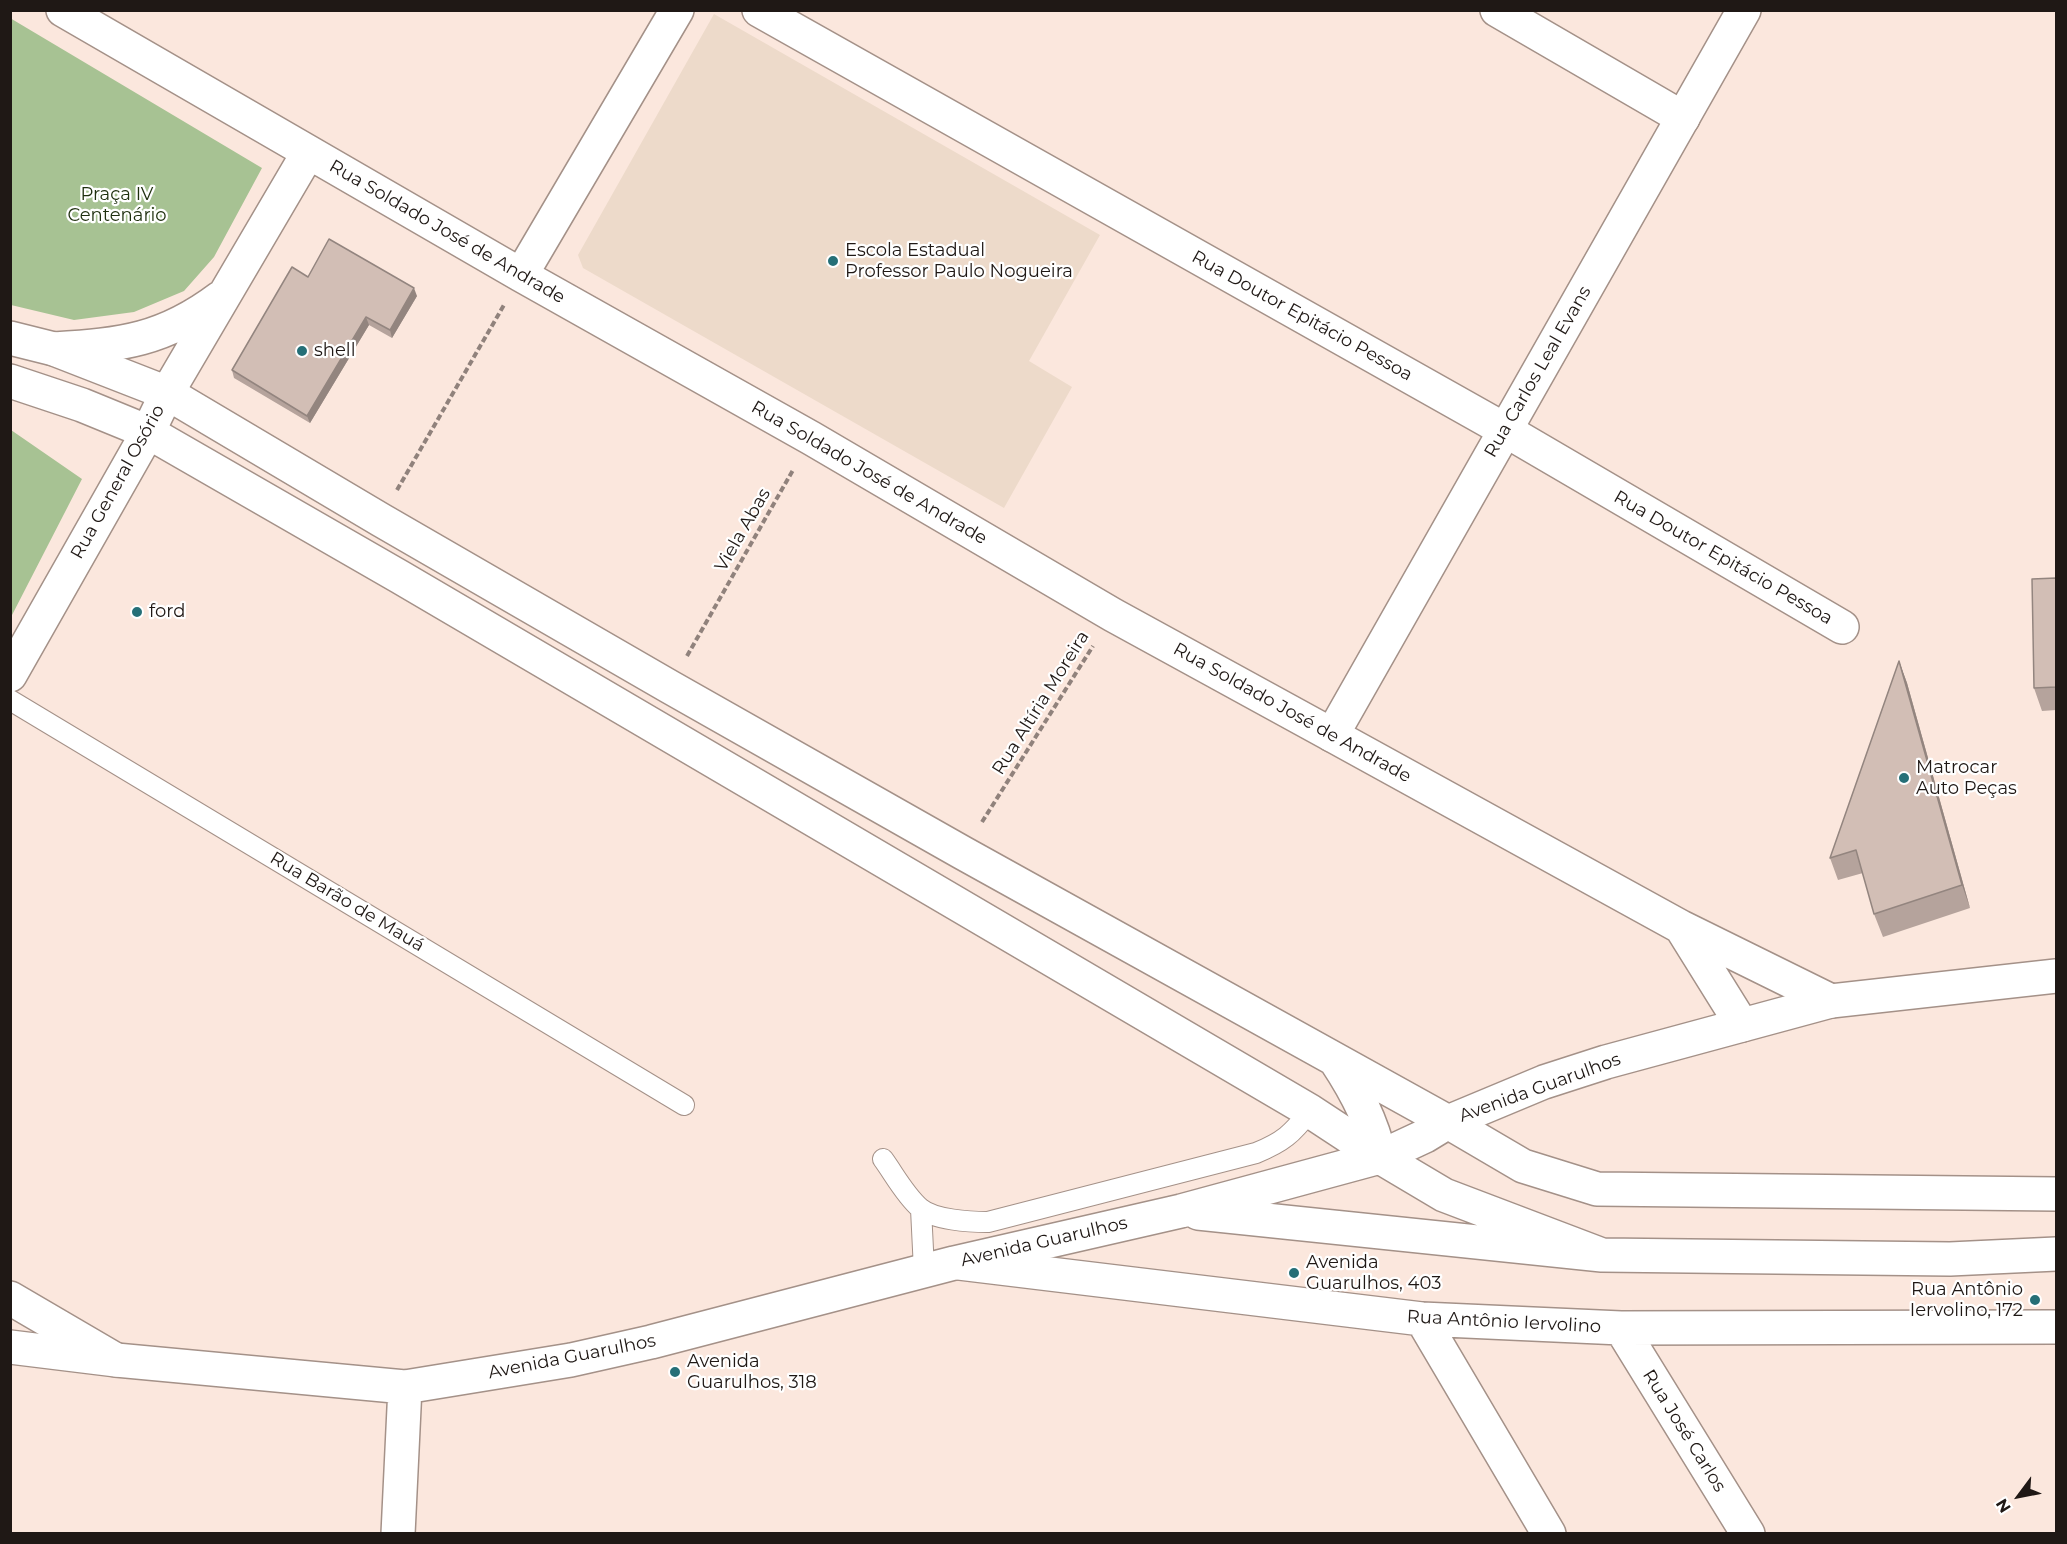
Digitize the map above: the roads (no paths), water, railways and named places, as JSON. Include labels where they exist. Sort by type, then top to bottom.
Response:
[{"type":"main road","name":"Rua Soldado José de Andrade","points":[[63,10],[521,275],[811,438],[1113,615],[1681,927],[1832,1001]]},
{"type":"main road","points":[[521,275],[677,10]]},
{"type":"main road","name":"Rua Doutor Epitácio Pessoa","points":[[759,10],[1505,430],[1842,627]]},
{"type":"main road","points":[[1497,10],[1683,118]]},
{"type":"main road","name":"Rua Carlos Leal Evans","points":[[1332,735],[1744,10]]},
{"type":"main road","name":"Rua General Osório","points":[[10,675],[148,432],[167,393],[308,153]]},
{"type":"main road","name":"Rua General Osório","points":[[54,349],[108,346],[169,329],[196,316],[229,291]]},
{"type":"main road","points":[[10,338],[54,349],[167,393],[670,687],[1523,1166],[1597,1189],[2056,1194]]},
{"type":"main road","points":[[10,381],[82,405],[148,432],[400,577],[1310,1111],[1444,1195],[1602,1255]]},
{"type":"main road","name":"Rua Soldado José de Andrade","points":[[1681,927],[1742,1025]]},
{"type":"main road","name":"Avenida Guarulhos","points":[[10,1347],[116,1360],[405,1387],[571,1360],[651,1342],[939,1267],[1181,1211],[1380,1156],[1425,1136],[1448,1122],[1534,1086],[1585,1068],[1832,1001],[2056,976]]},
{"type":"main road","points":[[1334,1058],[1366,1113],[1380,1156]]},
{"type":"main road","points":[[1181,1211],[1602,1255],[1950,1259],[2056,1254]]},
{"type":"main road","name":"Rua Antônio Iervolino","points":[[939,1267],[1422,1319],[1621,1328],[2056,1327]]},
{"type":"main road","points":[[10,1298],[116,1360]]},
{"type":"main road","points":[[1422,1319],[1549,1533]]},
{"type":"main road","name":"Rua José Carlos","points":[[1621,1328],[1748,1533]]},
{"type":"main road","points":[[398,1533],[405,1387]]},
{"type":"lane","name":"Rua Barão de Mauá","points":[[10,699],[684,1106]]},
{"type":"lane","points":[[921,1209],[946,1219],[988,1222],[1256,1153],[1273,1146],[1292,1133],[1310,1111]]},
{"type":"lane","points":[[883,1159],[921,1209],[939,1267]]},
{"type":"place","name":"Escola Estadual Professor Paulo Nogueira","points":[[833,261]]},
{"type":"place","name":"shell","points":[[302,351]]},
{"type":"place","name":"ford","points":[[137,612]]},
{"type":"place","name":"Matrocar Auto Peças","points":[[1904,778]]},
{"type":"place","name":"Avenida Guarulhos, 403","points":[[1294,1273]]},
{"type":"place","name":"Rua Antônio Iervolino, 172","points":[[2035,1300]]},
{"type":"place","name":"Avenida Guarulhos, 318","points":[[675,1372]]},
{"type":"park label","name":"Praça IV Centenário","points":[[117,205]]}]
